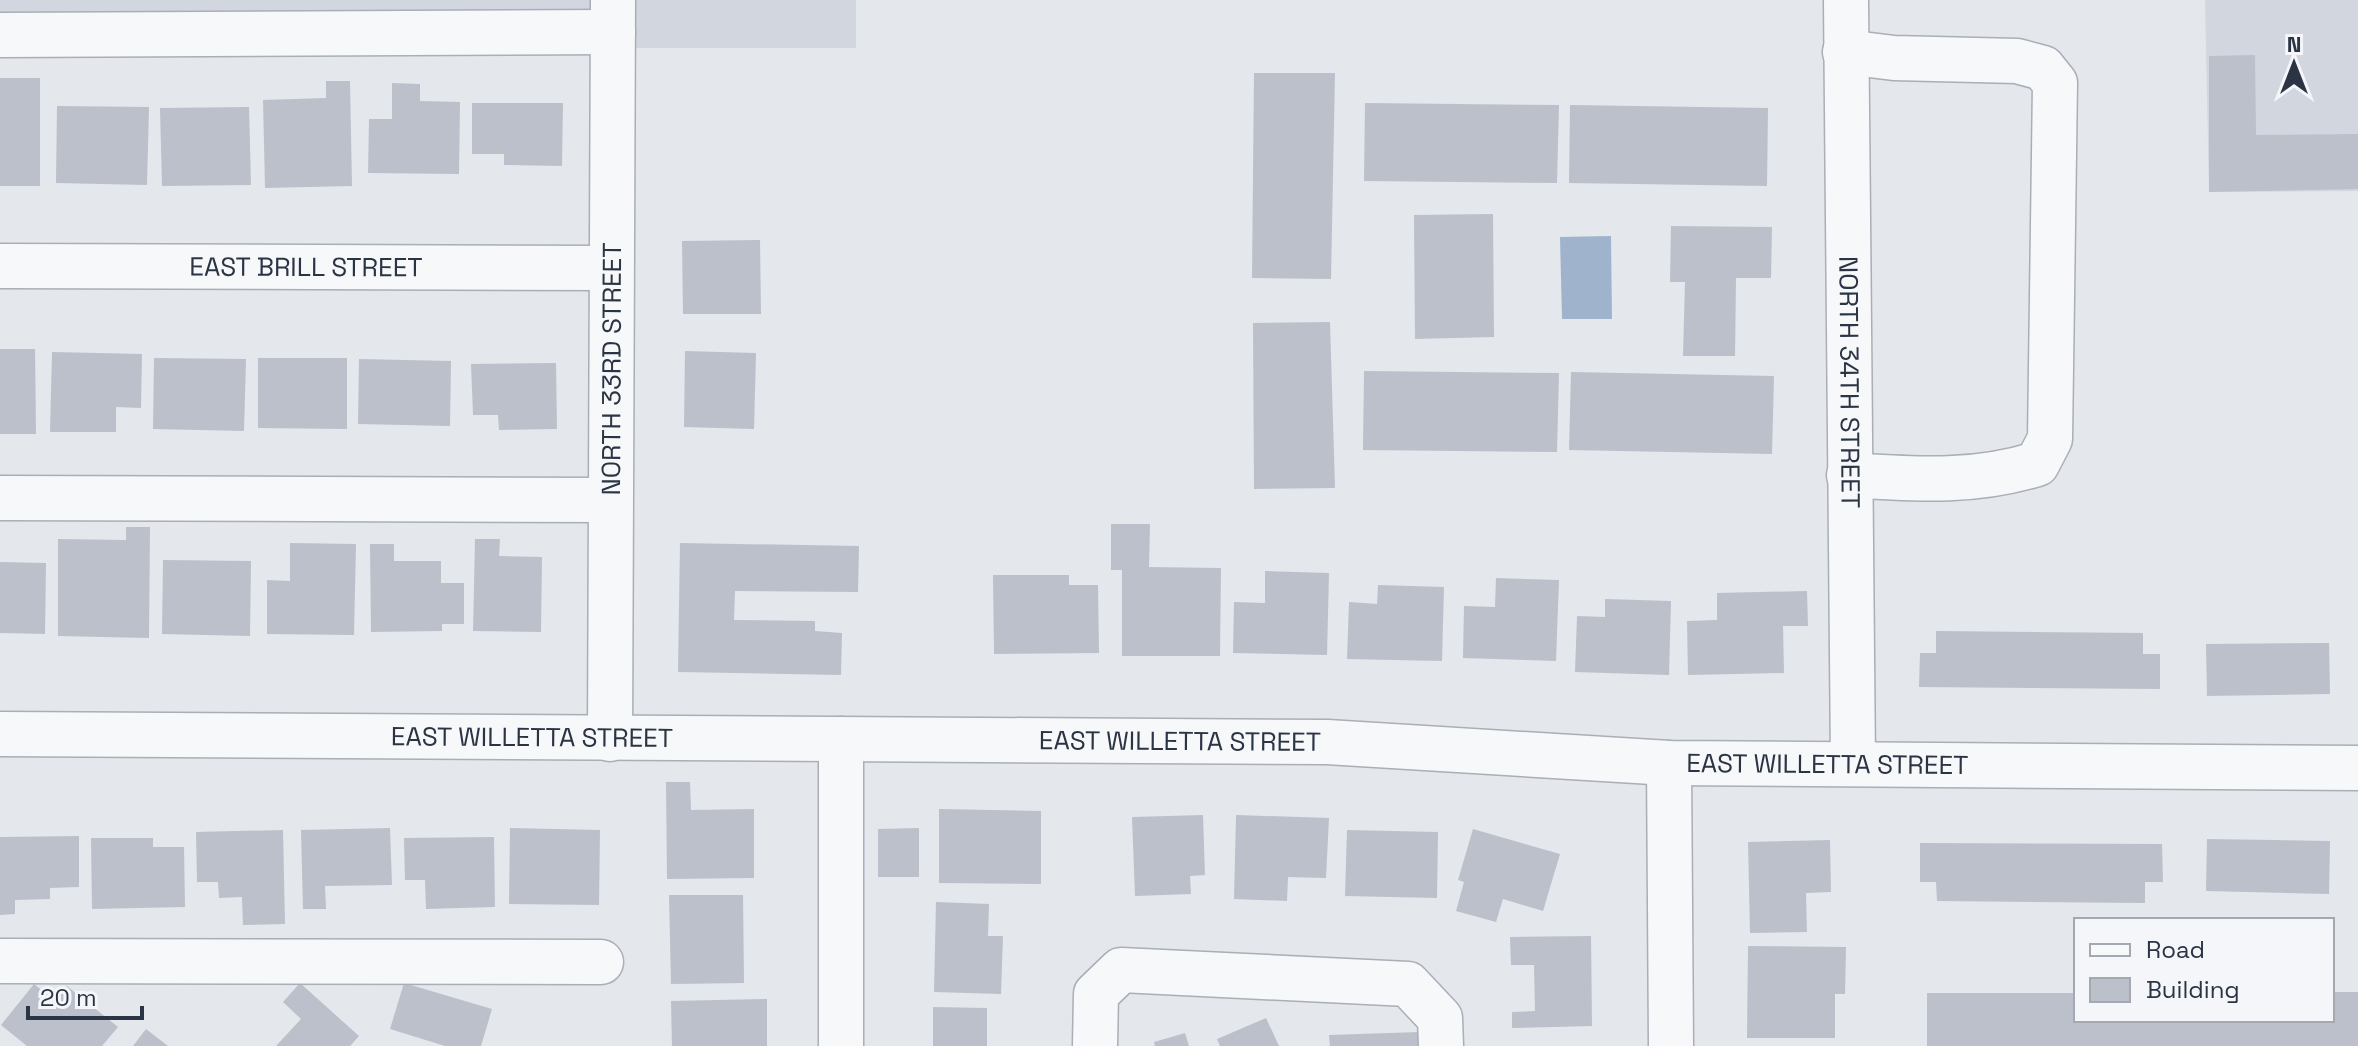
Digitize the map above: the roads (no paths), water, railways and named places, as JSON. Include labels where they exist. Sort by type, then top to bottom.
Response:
[{"type":"street","name":"NORTH 34TH STREET","points":[[1846,0],[1853,763]]},
{"type":"street","points":[[0,35],[613,16]]},
{"type":"street","name":"NORTH 33RD STREET","points":[[610,739],[613,16]]},
{"type":"street","points":[[1845,52],[1894,58],[2017,61],[2043,68],[2055,83],[2050,439],[2037,464],[1996,476],[1923,479],[1849,475]]},
{"type":"street","name":"EAST BRILL STREET","points":[[0,266],[611,268]]},
{"type":"street","points":[[0,498],[610,500]]},
{"type":"street","name":"EAST WILLETTA STREET","points":[[0,734],[1327,742],[1669,763],[2358,768]]},
{"type":"street","points":[[841,739],[841,1046]]},
{"type":"street","points":[[1669,763],[1671,1046]]},
{"type":"street","points":[[0,961],[601,962]]},
{"type":"street","points":[[1095,1046],[1096,994],[1121,970],[1408,984],[1440,1018],[1441,1046]]},
{"type":"water","points":[[1611,236],[1612,319],[1562,319],[1560,237]]}]
